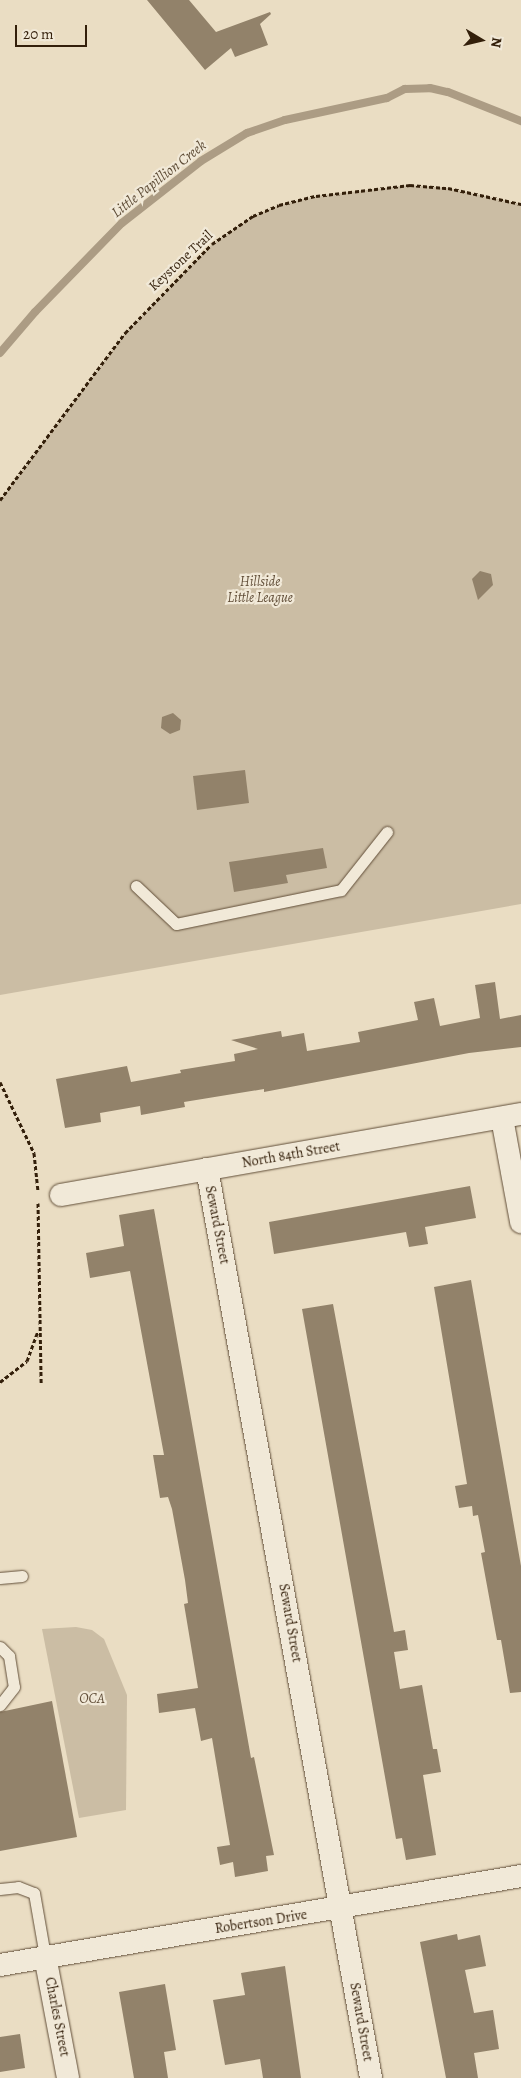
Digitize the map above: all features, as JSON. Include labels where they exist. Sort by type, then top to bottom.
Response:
[{"type":"street","name":"North 84th Street","points":[[61,1194],[512,1116]]},
{"type":"street","points":[[512,1116],[521,1222]]},
{"type":"street","name":"Seward Street","points":[[207,1169],[371,2078]]},
{"type":"street","name":"Robertson Drive","points":[[0,1964],[341,1909],[521,1876]]},
{"type":"street","name":"Charles Street","points":[[45,1956],[68,2078]]},
{"type":"lane","points":[[136,886],[176,924],[341,890],[387,832]]},
{"type":"lane","points":[[0,1578],[22,1576]]},
{"type":"lane","points":[[0,1647],[9,1656],[14,1687],[0,1705]]},
{"type":"lane","points":[[0,1890],[18,1887],[34,1893],[45,1956]]},
{"type":"path","name":"Keystone Trail","points":[[0,500],[125,333],[212,244],[253,216],[279,205],[316,196],[410,185],[448,188],[521,204]]},
{"type":"path","points":[[0,1082],[27,1136],[37,1172],[41,1383]]},
{"type":"path","points":[[0,1382],[27,1361],[36,1346],[40,1323]]},
{"type":"green space","name":"Hillside Little League","points":[[410,185],[448,188],[521,204],[521,904],[0,995],[0,500],[125,333],[212,244],[253,216],[279,205],[316,196]]},
{"type":"green space","name":"OCA","points":[[76,1627],[92,1630],[104,1639],[127,1695],[126,1810],[79,1818],[42,1629]]},
{"type":"building","points":[[147,0],[189,0],[216,32],[270,12],[271,14],[260,24],[268,45],[235,57],[231,48],[205,70]]},
{"type":"building","points":[[480,571],[491,574],[493,585],[478,600],[472,579]]},
{"type":"building","points":[[173,713],[181,720],[180,730],[170,734],[161,728],[162,717]]},
{"type":"building","points":[[245,770],[249,803],[197,810],[193,776]]},
{"type":"building","points":[[323,848],[327,868],[286,875],[288,883],[234,892],[229,862]]},
{"type":"building","points":[[495,982],[500,1019],[521,1015],[521,1047],[469,1053],[264,1092],[264,1089],[184,1102],[185,1107],[141,1115],[140,1106],[100,1113],[101,1122],[65,1128],[56,1079],[127,1066],[131,1082],[181,1073],[180,1070],[235,1061],[234,1054],[258,1049],[231,1040],[281,1031],[282,1037],[304,1033],[307,1051],[360,1042],[358,1032],[418,1020],[414,1002],[434,998],[440,1026],[480,1018],[475,985]]},
{"type":"building","points":[[470,1186],[476,1218],[425,1227],[428,1244],[409,1247],[406,1232],[274,1254],[269,1222]]},
{"type":"building","points":[[154,1209],[251,1758],[254,1757],[274,1855],[266,1856],[268,1871],[235,1877],[233,1862],[220,1865],[217,1847],[230,1845],[212,1738],[201,1741],[195,1708],[159,1713],[157,1694],[198,1688],[184,1604],[188,1603],[185,1580],[172,1509],[168,1497],[160,1498],[153,1455],[164,1455],[130,1271],[90,1278],[86,1253],[124,1246],[119,1215]]},
{"type":"building","points":[[471,1280],[521,1566],[521,1692],[510,1693],[501,1640],[497,1640],[481,1553],[485,1552],[478,1515],[473,1516],[472,1506],[459,1508],[455,1486],[467,1484],[434,1287]]},
{"type":"building","points":[[333,1304],[394,1632],[405,1630],[408,1650],[394,1652],[400,1689],[422,1685],[433,1749],[437,1749],[441,1772],[423,1775],[436,1855],[406,1860],[402,1838],[396,1839],[302,1309]]},
{"type":"building","points":[[52,1701],[77,1837],[0,1851],[0,1712]]},
{"type":"building","points":[[457,1934],[458,1940],[480,1935],[486,1966],[465,1970],[474,2013],[493,2010],[499,2049],[474,2053],[478,2078],[446,2078],[420,1942]]},
{"type":"building","points":[[285,1966],[301,2078],[263,2078],[260,2059],[225,2065],[213,2000],[245,1995],[241,1973]]},
{"type":"building","points":[[165,1984],[176,2050],[164,2052],[168,2078],[134,2078],[119,1992]]},
{"type":"building","points":[[20,2034],[25,2068],[0,2072],[0,2037]]},
{"type":"waterway","name":"Little Papillion Creek","points":[[0,353],[35,312],[122,223],[201,161],[247,133],[285,120],[387,98],[405,89],[430,88],[448,92],[521,121]]}]
